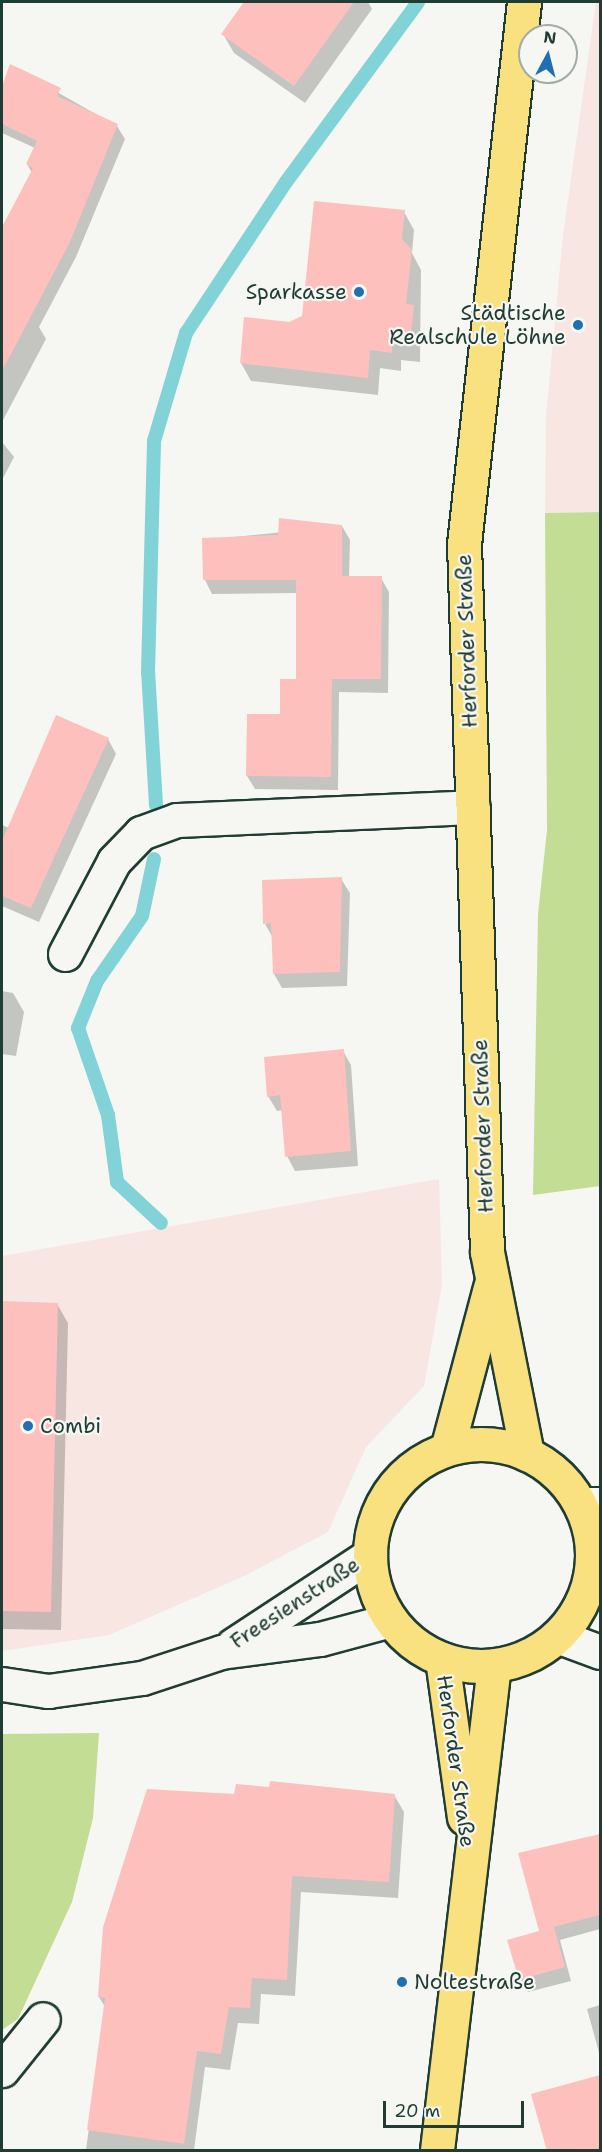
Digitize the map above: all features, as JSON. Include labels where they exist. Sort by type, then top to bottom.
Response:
[{"type":"main road","name":"Herforder Straße","points":[[524,2],[464,544],[491,1283],[527,1454]]},
{"type":"main road","name":"Herforder Straße","points":[[447,1449],[491,1283]]},
{"type":"main road","points":[[473,1444],[527,1454],[567,1483],[590,1504],[589,1529],[595,1577],[578,1610],[557,1636],[528,1655],[494,1665],[442,1659],[391,1620],[372,1578],[369,1555],[373,1528],[394,1486],[422,1461],[447,1449],[473,1444]]},
{"type":"main road","name":"Herforder Straße","points":[[442,1659],[470,1863]]},
{"type":"main road","name":"Herforder Straße","points":[[437,2151],[494,1665]]},
{"type":"street","points":[[65,954],[114,861],[150,830],[177,820],[472,807]]},
{"type":"street","name":"Freesienstraße","points":[[221,1652],[320,1592],[369,1555]]},
{"type":"street","name":"Freesienstraße","points":[[2,1684],[48,1691],[142,1678],[221,1652],[320,1639],[391,1620]]},
{"type":"street","points":[[557,1636],[600,1652]]},
{"type":"street","points":[[2,2070],[43,2019]]},
{"type":"shaded area","name":"Städtische Realschule Löhne","points":[[596,2],[600,2],[600,512],[545,513],[546,416],[563,235]]},
{"type":"shaded area","points":[[439,1179],[442,1285],[424,1386],[366,1447],[328,1532],[244,1576],[109,1635],[2,1651],[2,1256]]},
{"type":"green space","points":[[600,512],[600,1186],[533,1195],[538,914],[547,830],[545,513]]},
{"type":"green space","points":[[99,1733],[93,1818],[72,1902],[18,2019],[2,2030],[2,1734]]},
{"type":"building","points":[[244,2],[354,2],[294,86],[221,34]]},
{"type":"building","points":[[10,64],[61,88],[57,96],[118,124],[69,244],[2,371],[2,227],[33,168],[26,164],[37,141],[2,124],[2,86]]},
{"type":"building","points":[[314,201],[405,210],[402,239],[412,250],[406,304],[414,305],[410,344],[392,343],[392,353],[370,350],[368,378],[240,363],[244,317],[289,322],[302,316]]},
{"type":"building","points":[[279,518],[342,525],[342,576],[382,576],[381,679],[332,679],[331,777],[246,776],[247,714],[280,714],[280,679],[296,679],[296,580],[203,580],[202,538],[278,535]]},
{"type":"building","points":[[56,715],[109,738],[31,908],[2,896],[2,841]]},
{"type":"building","points":[[342,877],[340,972],[273,974],[271,923],[263,924],[262,880]]},
{"type":"building","points":[[344,1049],[351,1151],[285,1157],[280,1095],[267,1097],[264,1057]]},
{"type":"building","name":"Combi","points":[[2,1301],[58,1303],[51,1612],[2,1611]]},
{"type":"building","points":[[270,1781],[395,1794],[389,1882],[292,1876],[287,1980],[252,1978],[250,2008],[229,2007],[221,2054],[197,2051],[184,2144],[87,2130],[105,1998],[98,1997],[103,1927],[147,1789],[234,1794],[236,1784],[269,1787]]},
{"type":"building","points":[[600,1834],[600,1915],[554,1927],[565,1967],[519,1980],[507,1940],[539,1931],[518,1853]]},
{"type":"building","points":[[600,2075],[600,2151],[547,2151],[531,2094]]},
{"type":"waterway","points":[[156,805],[148,672],[154,441],[186,333],[286,182],[418,2]]},
{"type":"waterway","points":[[154,859],[142,916],[97,981],[78,1028],[108,1115],[117,1182],[161,1223]]},
{"type":"place","name":"Sparkasse","points":[[359,292]]},
{"type":"place","name":"Städtische Realschule Löhne","points":[[578,325]]},
{"type":"place","name":"Combi","points":[[28,1426]]},
{"type":"place","name":"Noltestraße","points":[[402,1982]]}]
